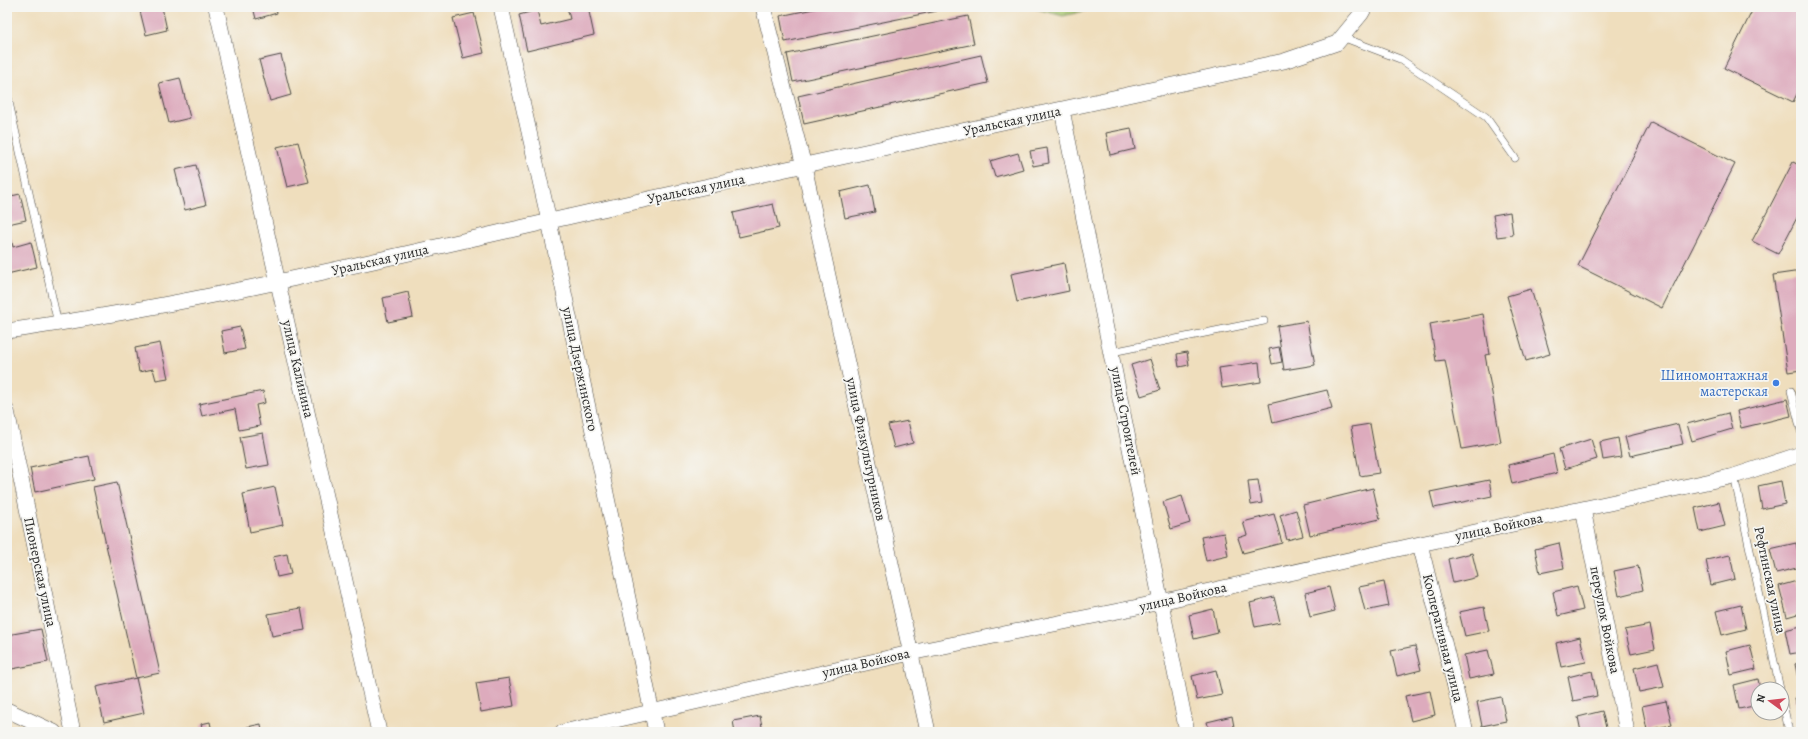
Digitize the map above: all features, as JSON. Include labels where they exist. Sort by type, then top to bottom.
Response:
[{"type":"street","name":"улица Калинина","points":[[216,7],[379,732]]},
{"type":"street","name":"улица Дзержинского","points":[[501,7],[549,221],[656,732]]},
{"type":"street","name":"улица Физкультурников","points":[[763,7],[804,166],[928,732]]},
{"type":"street","name":"Уральская улица","points":[[7,331],[58,324],[279,283],[549,221],[1284,61],[1337,43],[1365,7]]},
{"type":"street","name":"улица Строителей","points":[[1062,110],[1112,352],[1187,732]]},
{"type":"street","name":"Пионерская улица","points":[[7,411],[73,732]]},
{"type":"street","name":"улица Войкова","points":[[563,732],[910,653],[1162,601],[1734,476],[1801,454]]},
{"type":"street","name":"переулок Войкова","points":[[1583,509],[1627,732]]},
{"type":"street","name":"Кооперативная улица","points":[[1420,544],[1466,732]]},
{"type":"street","points":[[7,710],[54,732]]},
{"type":"lane","points":[[1341,37],[1400,59],[1486,117],[1515,158]]},
{"type":"lane","points":[[7,93],[58,324]]},
{"type":"lane","points":[[1112,352],[1264,321]]},
{"type":"lane","points":[[1791,391],[1801,431]]},
{"type":"lane","name":"Рефтинская улица","points":[[1734,476],[1778,681]]},
{"type":"lane","points":[[1787,721],[1789,732]]},
{"type":"green space","points":[[1029,7],[1101,7],[1063,16]]},
{"type":"building","points":[[139,7],[162,7],[167,30],[146,35]]},
{"type":"building","points":[[253,7],[275,7],[277,13],[256,19]]},
{"type":"building","points":[[567,7],[588,7],[594,35],[527,51],[519,15],[537,10],[541,26],[570,19]]},
{"type":"building","points":[[823,7],[936,7],[937,11],[785,42],[780,16]]},
{"type":"building","points":[[1754,7],[1801,7],[1801,86],[1793,102],[1724,68]]},
{"type":"building","points":[[474,13],[484,53],[463,58],[453,18]]},
{"type":"building","points":[[968,16],[974,44],[793,82],[787,54]]},
{"type":"building","points":[[281,55],[291,95],[270,101],[259,60]]},
{"type":"building","points":[[981,55],[988,83],[804,124],[798,96]]},
{"type":"building","points":[[180,78],[190,118],[169,123],[159,83]]},
{"type":"building","points":[[1651,122],[1735,164],[1662,308],[1578,266]]},
{"type":"building","points":[[1131,128],[1135,149],[1110,155],[1106,133]]},
{"type":"building","points":[[298,142],[309,182],[287,187],[277,147]]},
{"type":"building","points":[[1047,148],[1049,163],[1033,166],[1030,151]]},
{"type":"building","points":[[1018,153],[1023,169],[995,177],[990,161]]},
{"type":"building","points":[[1793,162],[1801,166],[1801,210],[1778,254],[1752,241]]},
{"type":"building","points":[[196,165],[206,205],[185,210],[175,170]]},
{"type":"building","points":[[870,185],[875,212],[845,218],[840,192]]},
{"type":"building","points":[[20,194],[26,220],[8,224],[13,247],[31,242],[37,267],[7,274],[7,197]]},
{"type":"building","points":[[773,204],[779,228],[739,237],[733,213]]},
{"type":"building","points":[[1510,212],[1513,235],[1497,237],[1493,215]]},
{"type":"building","points":[[1064,263],[1069,291],[1017,302],[1011,274]]},
{"type":"building","points":[[1801,271],[1801,370],[1788,372],[1773,275]]},
{"type":"building","points":[[1531,289],[1550,354],[1526,361],[1507,296]]},
{"type":"building","points":[[408,292],[413,317],[388,322],[383,298]]},
{"type":"building","points":[[1483,314],[1490,354],[1485,355],[1501,442],[1462,449],[1445,360],[1436,361],[1430,324]]},
{"type":"building","points":[[1307,321],[1315,365],[1284,370],[1277,326]]},
{"type":"building","points":[[240,327],[245,349],[225,353],[221,331]]},
{"type":"building","points":[[160,343],[168,378],[156,380],[153,369],[139,372],[135,348]]},
{"type":"building","points":[[1279,347],[1282,362],[1272,364],[1269,349]]},
{"type":"building","points":[[1187,352],[1189,365],[1179,367],[1177,354]]},
{"type":"building","points":[[1150,359],[1160,390],[1141,396],[1131,365]]},
{"type":"building","points":[[1259,362],[1261,382],[1222,388],[1219,368]]},
{"type":"building","points":[[1327,390],[1332,408],[1273,423],[1269,404]]},
{"type":"building","points":[[263,391],[265,403],[256,405],[260,426],[239,430],[235,409],[202,416],[199,404]]},
{"type":"building","points":[[1787,399],[1791,416],[1741,428],[1737,411]]},
{"type":"building","points":[[1728,413],[1732,429],[1692,441],[1687,424]]},
{"type":"building","points":[[908,421],[913,443],[894,448],[888,425]]},
{"type":"building","points":[[1370,424],[1379,473],[1360,476],[1351,427]]},
{"type":"building","points":[[1678,424],[1683,444],[1630,456],[1625,437]]},
{"type":"building","points":[[263,433],[269,465],[246,469],[240,437]]},
{"type":"building","points":[[1618,438],[1621,457],[1603,460],[1600,442]]},
{"type":"building","points":[[1591,439],[1597,459],[1565,469],[1559,449]]},
{"type":"building","points":[[1553,454],[1557,473],[1512,484],[1508,465]]},
{"type":"building","points":[[89,456],[94,479],[35,492],[30,468]]},
{"type":"building","points":[[1258,480],[1262,503],[1251,505],[1248,481]]},
{"type":"building","points":[[1489,480],[1492,496],[1434,508],[1430,492]]},
{"type":"building","points":[[1781,481],[1785,504],[1762,509],[1758,486]]},
{"type":"building","points":[[117,482],[160,673],[136,678],[93,487]]},
{"type":"building","points":[[275,487],[283,525],[250,532],[243,494]]},
{"type":"building","points":[[1373,488],[1380,519],[1310,535],[1303,505]]},
{"type":"building","points":[[1182,496],[1190,523],[1171,529],[1163,502]]},
{"type":"building","points":[[1719,502],[1725,526],[1700,532],[1695,508]]},
{"type":"building","points":[[1296,510],[1303,536],[1287,540],[1280,515]]},
{"type":"building","points":[[1274,514],[1282,543],[1243,553],[1238,538],[1247,535],[1243,522]]},
{"type":"building","points":[[1224,533],[1228,556],[1206,561],[1201,537]]},
{"type":"building","points":[[1559,543],[1564,568],[1540,573],[1535,549]]},
{"type":"building","points":[[1796,543],[1801,567],[1776,573],[1770,549]]},
{"type":"building","points":[[1472,553],[1478,577],[1453,583],[1448,559]]},
{"type":"building","points":[[287,554],[291,574],[277,577],[273,557]]},
{"type":"building","points":[[1730,555],[1735,579],[1711,585],[1706,560]]},
{"type":"building","points":[[1638,566],[1643,590],[1619,596],[1614,571]]},
{"type":"building","points":[[1797,581],[1801,594],[1801,613],[1787,617],[1779,586]]},
{"type":"building","points":[[1384,582],[1389,606],[1365,611],[1359,587]]},
{"type":"building","points":[[1577,586],[1583,610],[1558,616],[1553,592]]},
{"type":"building","points":[[1329,587],[1335,611],[1310,617],[1305,593]]},
{"type":"building","points":[[1274,597],[1280,622],[1255,627],[1250,603]]},
{"type":"building","points":[[1741,605],[1746,629],[1722,635],[1716,611]]},
{"type":"building","points":[[1484,607],[1489,631],[1465,636],[1459,612]]},
{"type":"building","points":[[301,608],[305,630],[272,636],[268,614]]},
{"type":"building","points":[[1213,609],[1218,633],[1194,639],[1189,615]]},
{"type":"building","points":[[1650,625],[1655,649],[1631,654],[1625,630]]},
{"type":"building","points":[[1801,626],[1801,652],[1790,654],[1785,630]]},
{"type":"building","points":[[41,629],[48,662],[7,670],[7,635]]},
{"type":"building","points":[[1580,637],[1586,662],[1561,667],[1556,643]]},
{"type":"building","points":[[1750,645],[1756,669],[1731,675],[1726,651]]},
{"type":"building","points":[[1415,646],[1421,670],[1397,676],[1391,651]]},
{"type":"building","points":[[1488,650],[1494,674],[1469,679],[1464,655]]},
{"type":"building","points":[[1658,662],[1664,687],[1639,692],[1634,668]]},
{"type":"building","points":[[1801,662],[1801,682],[1799,683],[1795,664]]},
{"type":"building","points":[[1216,670],[1222,695],[1197,700],[1192,676]]},
{"type":"building","points":[[1592,671],[1597,696],[1573,701],[1568,677]]},
{"type":"building","points":[[136,678],[144,713],[104,722],[96,687]]},
{"type":"building","points":[[509,678],[514,706],[481,712],[476,683]]},
{"type":"building","points":[[1750,681],[1750,707],[1739,709],[1734,685]]},
{"type":"building","points":[[1430,691],[1435,715],[1411,721],[1405,696]]},
{"type":"building","points":[[1501,697],[1506,721],[1482,726],[1477,702]]},
{"type":"building","points":[[1801,697],[1801,720],[1800,720],[1795,699]]},
{"type":"building","points":[[1666,701],[1672,725],[1647,730],[1642,706]]},
{"type":"building","points":[[1602,711],[1607,732],[1581,732],[1578,717]]},
{"type":"building","points":[[760,716],[763,732],[735,732],[733,721]]},
{"type":"building","points":[[1232,716],[1235,732],[1210,732],[1207,722]]},
{"type":"building","points":[[210,722],[212,732],[203,732],[201,724]]},
{"type":"building","points":[[261,724],[262,732],[247,732],[247,727]]},
{"type":"place","name":"Шиномонтажная мастерская","points":[[1776,383]]}]
